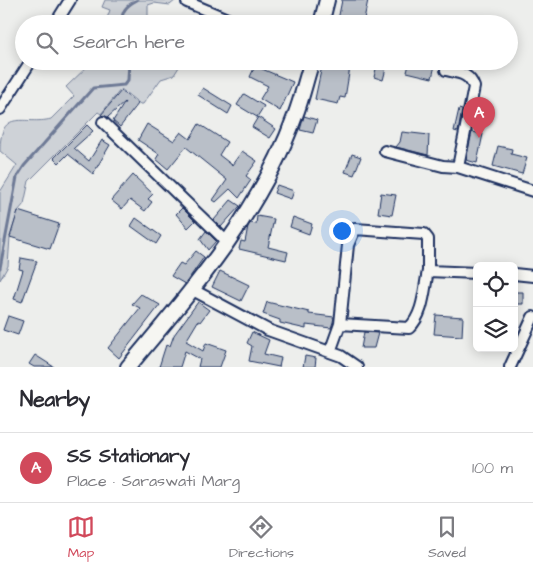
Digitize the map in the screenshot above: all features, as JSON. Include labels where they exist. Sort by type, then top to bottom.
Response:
[{"type":"street","points":[[61,15],[70,0]]},
{"type":"street","points":[[323,15],[326,0]]},
{"type":"street","points":[[187,2],[218,15]]},
{"type":"street","points":[[0,109],[25,70]]},
{"type":"street","points":[[128,367],[193,290],[258,192],[295,116],[309,70]]},
{"type":"street","points":[[446,70],[464,74],[471,79],[474,87],[458,167]]},
{"type":"street","points":[[104,122],[226,242]]},
{"type":"street","points":[[385,152],[443,166],[458,167],[533,191]]},
{"type":"street","points":[[330,352],[340,324],[348,245],[356,228],[424,234],[428,239],[428,271],[422,304],[415,321],[409,328],[340,324]]},
{"type":"street","points":[[428,271],[473,272]]},
{"type":"street","points":[[518,274],[533,276]]},
{"type":"street","points":[[193,290],[268,330],[330,352],[349,360],[357,367]]},
{"type":"street","points":[[510,367],[533,317]]},
{"type":"shaded area","points":[[105,0],[176,0],[170,5],[154,3],[148,5],[148,15],[108,15],[110,10],[102,7]]},
{"type":"shaded area","points":[[84,70],[177,70],[174,75],[161,79],[143,104],[140,104],[121,89],[101,114],[98,112],[29,181],[24,204],[18,211],[10,237],[8,266],[0,280],[0,192],[17,165],[0,151],[4,128],[9,123],[16,121],[51,119],[74,96],[66,87]]},
{"type":"building","points":[[342,0],[368,0],[365,15],[339,15]]},
{"type":"building","points":[[253,70],[264,70],[293,82],[280,111],[260,99],[268,86],[250,77]]},
{"type":"building","points":[[321,70],[350,70],[345,98],[340,97],[338,104],[315,99]]},
{"type":"building","points":[[376,70],[386,70],[383,80],[374,77]]},
{"type":"building","points":[[408,70],[434,70],[432,78],[407,72]]},
{"type":"building","points":[[203,88],[232,106],[228,114],[198,95]]},
{"type":"building","points":[[121,91],[138,104],[120,127],[113,121],[125,102],[108,117],[101,115]]},
{"type":"building","points":[[244,94],[264,106],[257,117],[237,105]]},
{"type":"building","points":[[459,109],[462,110],[458,132],[454,131]]},
{"type":"building","points":[[304,116],[317,120],[313,133],[300,130]]},
{"type":"building","points":[[258,117],[276,129],[270,138],[252,127]]},
{"type":"building","points":[[147,124],[174,141],[181,132],[190,139],[199,124],[227,142],[219,155],[232,165],[242,151],[257,161],[246,176],[251,180],[239,198],[230,189],[216,202],[213,200],[227,180],[186,147],[168,169],[156,159],[159,154],[138,140]]},
{"type":"building","points":[[87,125],[93,131],[74,148],[89,161],[102,140],[110,145],[93,174],[68,154],[59,163],[54,158]]},
{"type":"building","points":[[402,132],[429,135],[428,155],[396,147],[400,142]]},
{"type":"building","points":[[472,132],[483,134],[477,163],[466,160]]},
{"type":"building","points":[[498,146],[512,149],[511,154],[527,158],[522,174],[493,166]]},
{"type":"building","points":[[352,154],[361,157],[354,175],[345,172]]},
{"type":"building","points":[[133,175],[153,194],[148,199],[152,202],[145,211],[130,200],[122,209],[111,200]]},
{"type":"building","points":[[277,185],[294,191],[291,199],[274,193]]},
{"type":"building","points":[[381,193],[396,195],[392,215],[378,213]]},
{"type":"building","points":[[231,200],[240,206],[221,227],[214,220]]},
{"type":"building","points":[[182,208],[195,221],[188,228],[176,214]]},
{"type":"building","points":[[18,211],[59,224],[50,249],[10,237]]},
{"type":"building","points":[[257,216],[274,219],[268,247],[288,252],[286,260],[239,249],[241,241],[245,242],[248,226],[251,223],[256,224]]},
{"type":"building","points":[[293,217],[312,224],[309,234],[290,227]]},
{"type":"building","points":[[136,218],[161,236],[156,244],[131,226]]},
{"type":"building","points":[[206,231],[216,241],[208,250],[200,239]]},
{"type":"building","points":[[196,251],[204,257],[185,284],[171,276],[180,263],[184,265]]},
{"type":"building","points":[[21,258],[37,261],[22,302],[14,299],[23,270],[19,269]]},
{"type":"building","points":[[220,271],[249,285],[241,301],[212,287]]},
{"type":"building","points":[[518,292],[523,292],[523,304],[518,304]]},
{"type":"building","points":[[141,294],[160,305],[119,358],[108,348],[140,308],[132,304]]},
{"type":"building","points":[[198,302],[209,310],[200,322],[198,321],[186,341],[203,351],[206,343],[226,350],[220,367],[198,367],[200,359],[185,351],[180,367],[159,367],[166,345],[170,346],[174,335]]},
{"type":"building","points":[[267,302],[309,312],[309,314],[334,317],[331,328],[306,325],[306,329],[280,323],[280,320],[263,314]]},
{"type":"building","points":[[436,315],[463,317],[462,336],[434,334]]},
{"type":"building","points":[[8,316],[23,321],[18,335],[3,330]]},
{"type":"building","points":[[252,332],[269,340],[264,354],[281,358],[279,367],[249,361],[252,346],[247,343]]},
{"type":"building","points":[[364,332],[378,333],[374,348],[361,348]]},
{"type":"building","points":[[35,355],[54,367],[34,367],[29,364]]},
{"type":"building","points":[[305,356],[316,358],[315,367],[303,367]]},
{"type":"waterway","points":[[122,15],[125,9],[137,0]]},
{"type":"waterway","points":[[0,268],[17,177],[24,166],[93,88],[124,85],[128,80],[129,70]]},
{"type":"place","name":"SS Stationary","points":[[479,138]]}]
